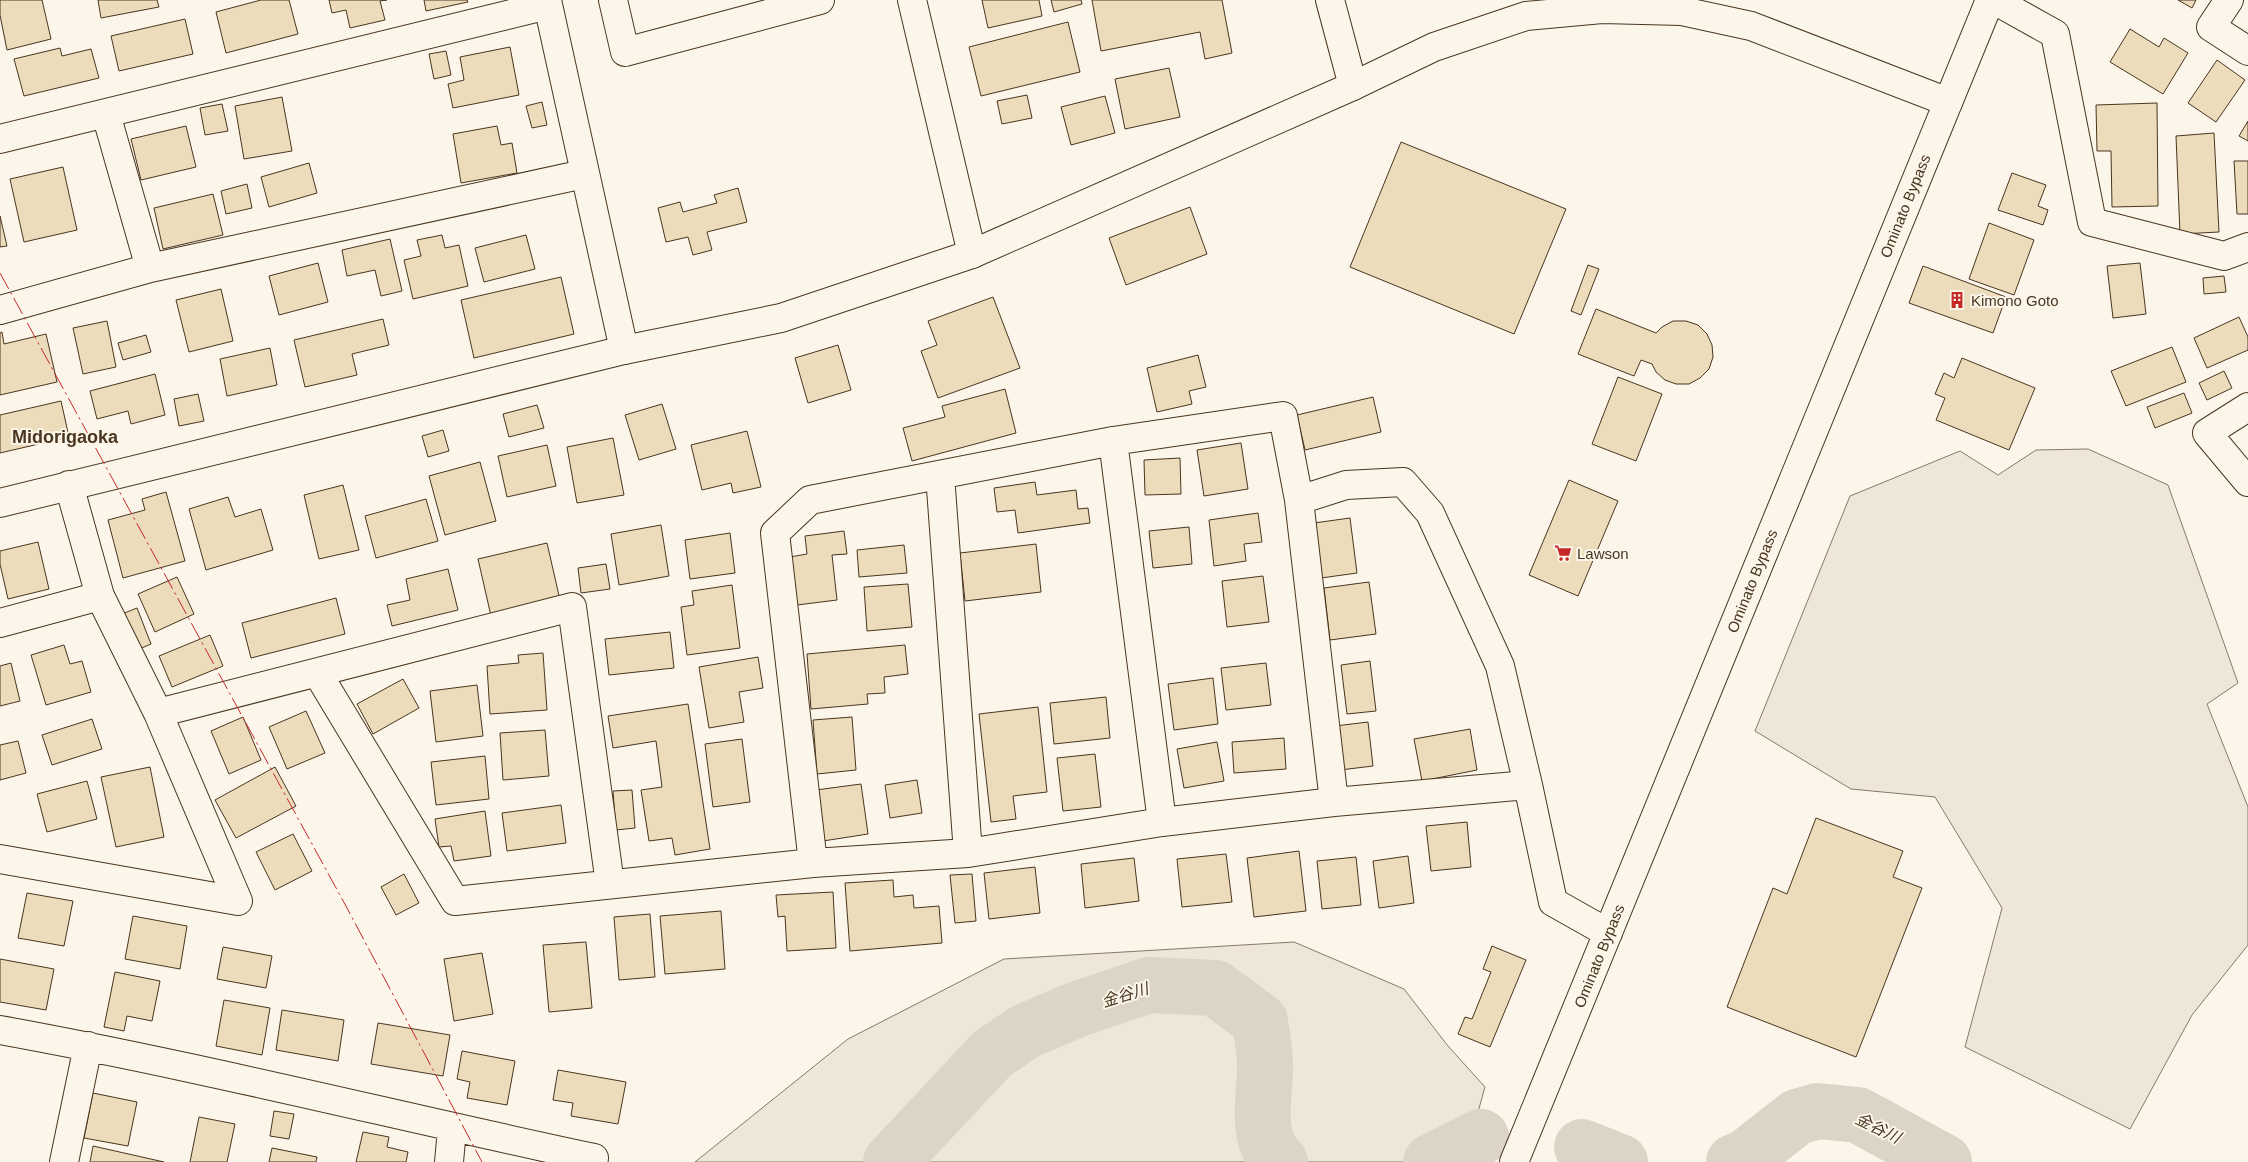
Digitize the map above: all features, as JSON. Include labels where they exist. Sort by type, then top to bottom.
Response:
[{"type":"main road","points":[[613,0],[625,52],[820,0]]},
{"type":"main road","points":[[912,0],[972,254]]},
{"type":"main road","points":[[1330,0],[1354,86]]},
{"type":"main road","name":"Ominato Bypass","points":[[1514,1162],[1990,0]]},
{"type":"main road","points":[[1994,0],[2055,34],[2092,222],[2224,256],[2248,246]]},
{"type":"main road","points":[[2229,0],[2211,27],[2248,51]]},
{"type":"main road","points":[[2,131],[106,114],[547,3],[624,350]]},
{"type":"main road","points":[[0,503],[624,350],[781,318],[972,254],[1354,86],[1434,47],[1526,16],[1602,9],[1682,11],[1751,26],[1948,102]]},
{"type":"main road","points":[[106,114],[150,268]]},
{"type":"main road","points":[[0,310],[150,268],[584,174]]},
{"type":"main road","points":[[2248,407],[2207,433],[2248,482]]},
{"type":"main road","points":[[813,863],[774,533],[810,500],[1113,441],[1283,416],[1299,500],[1334,802]]},
{"type":"main road","points":[[1113,441],[1162,822]]},
{"type":"main road","points":[[940,475],[968,853]]},
{"type":"main road","points":[[1299,500],[1346,486],[1403,482],[1430,513],[1500,666],[1553,902],[1608,933]]},
{"type":"main road","points":[[0,859],[238,901],[158,713],[100,596],[69,485]]},
{"type":"main road","points":[[0,623],[100,596]]},
{"type":"main road","points":[[158,713],[318,674],[572,607],[610,884]]},
{"type":"main road","points":[[318,674],[455,901],[813,863],[968,853],[1162,822],[1334,802],[1528,785]]},
{"type":"main road","points":[[0,1030],[88,1046],[594,1158]]},
{"type":"main road","points":[[64,1162],[88,1046]]},
{"type":"main road","points":[[449,1162],[452,1128]]},
{"type":"shaded area","points":[[2088,449],[2168,485],[2238,683],[2207,704],[2248,807],[2248,945],[2192,1015],[2130,1129],[1965,1047],[2002,908],[1935,797],[1851,789],[1755,731],[1850,496],[1960,451],[1998,475],[2036,450]]},
{"type":"shaded area","points":[[1294,942],[1404,989],[1448,1046],[1485,1087],[1464,1162],[695,1162],[848,1039],[1004,959]]},
{"type":"building","points":[[0,0],[42,0],[51,39],[7,50],[0,15]]},
{"type":"building","points":[[98,0],[157,0],[159,7],[101,18]]},
{"type":"building","points":[[261,0],[289,0],[298,34],[226,53],[216,12]]},
{"type":"building","points":[[329,0],[387,0],[380,1],[385,20],[350,28],[346,10],[332,13]]},
{"type":"building","points":[[424,0],[467,0],[468,2],[426,11]]},
{"type":"building","points":[[982,0],[1039,0],[1042,16],[988,28]]},
{"type":"building","points":[[1051,0],[1081,0],[1082,4],[1054,12]]},
{"type":"building","points":[[1092,0],[1222,0],[1232,53],[1205,59],[1200,32],[1101,51]]},
{"type":"building","points":[[2178,0],[2196,0],[2192,8]]},
{"type":"building","points":[[185,19],[193,54],[119,71],[111,36]]},
{"type":"building","points":[[1068,22],[1080,72],[981,96],[969,47]]},
{"type":"building","points":[[2130,29],[2159,47],[2164,38],[2188,53],[2163,94],[2110,62]]},
{"type":"building","points":[[510,47],[519,95],[453,108],[448,84],[464,80],[460,57]]},
{"type":"building","points":[[60,48],[62,56],[91,49],[99,78],[24,96],[14,59]]},
{"type":"building","points":[[446,51],[451,75],[434,79],[429,54]]},
{"type":"building","points":[[2217,60],[2245,80],[2216,122],[2188,103]]},
{"type":"building","points":[[1169,68],[1180,117],[1125,129],[1115,79]]},
{"type":"building","points":[[1027,95],[1032,118],[1002,124],[997,101]]},
{"type":"building","points":[[1105,96],[1115,133],[1071,145],[1061,107]]},
{"type":"building","points":[[282,97],[292,151],[244,159],[235,106]]},
{"type":"building","points":[[542,102],[547,125],[532,128],[526,106]]},
{"type":"building","points":[[2157,103],[2158,206],[2112,207],[2111,151],[2097,151],[2096,105]]},
{"type":"building","points":[[222,104],[228,131],[205,135],[200,108]]},
{"type":"building","points":[[2248,121],[2248,141],[2239,136]]},
{"type":"building","points":[[186,126],[196,167],[141,180],[131,139]]},
{"type":"building","points":[[497,126],[501,145],[512,143],[517,173],[461,183],[453,134]]},
{"type":"building","points":[[2214,133],[2219,232],[2180,234],[2176,136]]},
{"type":"building","points":[[1401,142],[1566,209],[1514,334],[1350,267]]},
{"type":"building","points":[[2234,161],[2248,161],[2248,214],[2237,214]]},
{"type":"building","points":[[309,163],[317,193],[269,207],[261,177]]},
{"type":"building","points":[[63,167],[77,230],[24,242],[10,179]]},
{"type":"building","points":[[2012,173],[2046,185],[2038,206],[2048,210],[2043,225],[1998,210]]},
{"type":"building","points":[[247,184],[252,208],[226,214],[221,191]]},
{"type":"building","points":[[738,188],[747,222],[707,232],[712,250],[693,255],[688,237],[666,242],[658,208],[680,202],[683,212],[717,203],[714,195]]},
{"type":"building","points":[[213,194],[223,235],[163,249],[154,208]]},
{"type":"building","points":[[1190,207],[1207,254],[1126,285],[1109,238]]},
{"type":"building","points":[[0,216],[7,246],[0,247]]},
{"type":"building","points":[[1989,223],[2034,240],[2014,295],[1969,279]]},
{"type":"building","points":[[442,235],[445,248],[459,245],[468,286],[413,299],[404,260],[421,256],[417,240]]},
{"type":"building","points":[[526,235],[535,269],[484,282],[475,248]]},
{"type":"building","points":[[390,239],[402,291],[381,296],[375,270],[347,276],[342,250]]},
{"type":"building","points":[[318,263],[328,302],[279,315],[269,276]]},
{"type":"building","points":[[2140,263],[2146,314],[2113,318],[2107,266]]},
{"type":"building","points":[[1588,265],[1599,269],[1581,315],[1571,311]]},
{"type":"building","name":"Kimono Goto","points":[[1923,266],[2006,297],[1993,333],[1909,303]]},
{"type":"building","points":[[2224,276],[2226,292],[2204,294],[2203,278]]},
{"type":"building","points":[[561,277],[574,334],[474,358],[461,300]]},
{"type":"building","points":[[221,289],[233,341],[189,352],[176,300]]},
{"type":"building","points":[[993,297],[1020,368],[938,398],[921,351],[937,345],[928,321]]},
{"type":"building","points":[[1596,309],[1656,333],[1673,321],[1686,321],[1698,325],[1707,334],[1712,345],[1713,357],[1709,369],[1700,378],[1689,384],[1676,384],[1665,380],[1656,372],[1652,364],[1641,360],[1634,376],[1578,354]]},
{"type":"building","points":[[2239,317],[2248,337],[2248,350],[2207,368],[2194,338]]},
{"type":"building","points":[[383,319],[389,345],[352,354],[357,375],[305,387],[294,340]]},
{"type":"building","points":[[107,321],[116,367],[83,374],[73,328]]},
{"type":"building","points":[[2,332],[4,344],[46,334],[57,382],[0,395],[0,333]]},
{"type":"building","points":[[146,335],[151,352],[123,360],[118,343]]},
{"type":"building","points":[[838,345],[851,390],[808,403],[795,358]]},
{"type":"building","points":[[2172,347],[2186,382],[2126,406],[2111,371]]},
{"type":"building","points":[[270,348],[277,385],[227,396],[220,359]]},
{"type":"building","points":[[1198,355],[1206,387],[1189,391],[1192,404],[1157,412],[1147,368]]},
{"type":"building","points":[[1962,358],[2035,388],[2009,450],[1936,420],[1945,398],[1935,394],[1944,373],[1954,378]]},
{"type":"building","points":[[2224,371],[2232,388],[2207,400],[2199,383]]},
{"type":"building","points":[[155,374],[165,415],[131,424],[128,411],[97,419],[90,391]]},
{"type":"building","points":[[1618,377],[1662,394],[1636,461],[1592,444]]},
{"type":"building","points":[[1005,389],[1016,433],[912,461],[903,428],[945,417],[942,406]]},
{"type":"building","points":[[2184,393],[2192,413],[2155,428],[2147,407]]},
{"type":"building","points":[[198,394],[204,421],[179,426],[174,399]]},
{"type":"building","points":[[1373,397],[1381,432],[1305,450],[1297,415]]},
{"type":"building","points":[[61,401],[69,437],[0,453],[0,415]]},
{"type":"building","points":[[662,404],[676,449],[639,460],[625,415]]},
{"type":"building","points":[[537,405],[544,428],[509,437],[503,414]]},
{"type":"building","points":[[443,430],[449,451],[428,457],[422,436]]},
{"type":"building","points":[[747,431],[761,487],[733,493],[731,483],[702,490],[691,445]]},
{"type":"building","points":[[613,438],[624,495],[577,503],[567,447]]},
{"type":"building","points":[[1241,443],[1248,489],[1204,496],[1197,450]]},
{"type":"building","points":[[547,445],[556,486],[507,497],[498,456]]},
{"type":"building","points":[[1180,458],[1181,494],[1145,495],[1144,460]]},
{"type":"building","points":[[480,462],[496,521],[445,535],[429,476]]},
{"type":"building","points":[[1569,480],[1618,501],[1578,596],[1529,575]]},
{"type":"building","points":[[1035,482],[1037,495],[1076,490],[1078,509],[1088,508],[1090,523],[1018,533],[1015,510],[997,512],[994,488]]},
{"type":"building","points":[[343,485],[359,550],[319,559],[304,495]]},
{"type":"building","points":[[166,492],[185,561],[123,578],[108,520],[145,510],[142,499]]},
{"type":"building","points":[[228,497],[235,517],[261,509],[273,550],[206,570],[189,509]]},
{"type":"building","points":[[426,499],[438,541],[376,558],[365,516]]},
{"type":"building","points":[[1258,513],[1262,542],[1244,544],[1246,561],[1214,566],[1209,520]]},
{"type":"building","points":[[1350,518],[1357,573],[1321,578],[1314,523]]},
{"type":"building","points":[[661,525],[669,576],[619,585],[611,534]]},
{"type":"building","points":[[1189,527],[1192,564],[1153,568],[1149,531]]},
{"type":"building","points":[[844,531],[847,554],[832,555],[837,600],[797,605],[790,557],[807,554],[805,536]]},
{"type":"building","points":[[730,533],[735,573],[690,579],[685,540]]},
{"type":"building","points":[[38,542],[49,589],[8,599],[0,564],[0,551]]},
{"type":"building","points":[[547,543],[560,600],[491,616],[478,559]]},
{"type":"building","points":[[1036,544],[1041,592],[965,601],[960,553]]},
{"type":"building","points":[[904,545],[907,573],[859,577],[857,550]]},
{"type":"building","points":[[606,564],[610,589],[581,593],[578,568]]},
{"type":"building","points":[[448,569],[458,610],[392,626],[387,605],[410,600],[406,579]]},
{"type":"building","points":[[1263,576],[1269,622],[1227,627],[1222,581]]},
{"type":"building","points":[[177,577],[194,614],[155,632],[138,594]]},
{"type":"building","points":[[1369,582],[1376,634],[1330,640],[1324,588]]},
{"type":"building","points":[[908,584],[912,627],[867,631],[864,587]]},
{"type":"building","points":[[732,585],[740,648],[687,655],[681,607],[694,605],[692,591]]},
{"type":"building","points":[[336,598],[345,634],[251,658],[242,623]]},
{"type":"building","points":[[137,608],[151,644],[137,650],[122,614]]},
{"type":"building","points":[[670,632],[674,668],[609,675],[605,639]]},
{"type":"building","points":[[210,635],[223,666],[172,687],[159,656]]},
{"type":"building","points":[[64,645],[70,664],[82,661],[91,692],[46,705],[31,655]]},
{"type":"building","points":[[905,645],[908,674],[884,677],[885,693],[867,694],[868,704],[811,709],[807,654]]},
{"type":"building","points":[[543,653],[547,710],[490,714],[487,666],[519,663],[518,655]]},
{"type":"building","points":[[758,657],[763,688],[739,692],[744,722],[709,728],[699,667]]},
{"type":"building","points":[[1370,661],[1376,711],[1347,714],[1341,665]]},
{"type":"building","points":[[11,663],[20,701],[0,706],[0,666]]},
{"type":"building","points":[[1266,663],[1271,705],[1226,710],[1221,668]]},
{"type":"building","points":[[1213,678],[1218,724],[1174,730],[1168,684]]},
{"type":"building","points":[[403,679],[419,708],[373,734],[357,704]]},
{"type":"building","points":[[477,685],[483,736],[436,742],[430,691]]},
{"type":"building","points":[[1106,697],[1110,738],[1054,744],[1050,703]]},
{"type":"building","points":[[688,704],[710,849],[675,855],[672,838],[649,841],[641,790],[662,787],[656,741],[613,748],[608,716]]},
{"type":"building","points":[[1038,707],[1047,792],[1013,796],[1016,819],[991,822],[979,714]]},
{"type":"building","points":[[306,711],[325,753],[287,769],[269,727]]},
{"type":"building","points":[[243,717],[261,760],[229,774],[211,731]]},
{"type":"building","points":[[852,717],[856,770],[817,774],[813,720]]},
{"type":"building","points":[[92,719],[102,749],[52,765],[42,735]]},
{"type":"building","points":[[1368,722],[1373,766],[1340,770],[1335,726]]},
{"type":"building","points":[[1470,729],[1477,770],[1422,781],[1414,739]]},
{"type":"building","points":[[545,730],[549,776],[503,780],[500,733]]},
{"type":"building","points":[[1284,738],[1286,769],[1234,773],[1232,742]]},
{"type":"building","points":[[742,739],[750,802],[713,807],[705,744]]},
{"type":"building","points":[[18,741],[26,773],[0,780],[0,745]]},
{"type":"building","points":[[1217,742],[1224,781],[1184,788],[1177,749]]},
{"type":"building","points":[[1095,754],[1101,807],[1063,811],[1057,758]]},
{"type":"building","points":[[485,756],[489,799],[436,805],[431,762]]},
{"type":"building","points":[[150,767],[164,837],[116,847],[101,777]]},
{"type":"building","points":[[275,767],[296,806],[236,838],[215,800]]},
{"type":"building","points":[[917,780],[922,813],[890,818],[885,785]]},
{"type":"building","points":[[87,781],[97,819],[47,832],[37,794]]},
{"type":"building","points":[[861,784],[868,834],[823,841],[816,790]]},
{"type":"building","points":[[632,790],[635,828],[616,830],[613,791]]},
{"type":"building","points":[[561,805],[566,843],[507,851],[502,813]]},
{"type":"building","points":[[485,811],[491,856],[454,861],[451,846],[439,847],[435,819]]},
{"type":"building","points":[[1816,818],[1903,851],[1893,877],[1922,888],[1856,1057],[1727,1007],[1773,888],[1787,894]]},
{"type":"building","points":[[1467,822],[1471,867],[1431,871],[1426,826]]},
{"type":"building","points":[[293,834],[312,871],[275,890],[256,852]]},
{"type":"building","points":[[1299,851],[1306,911],[1254,917],[1247,858]]},
{"type":"building","points":[[1226,854],[1232,902],[1182,907],[1177,859]]},
{"type":"building","points":[[1408,856],[1414,903],[1379,908],[1373,861]]},
{"type":"building","points":[[1356,857],[1361,905],[1322,909],[1317,861]]},
{"type":"building","points":[[1134,858],[1139,901],[1085,908],[1081,864]]},
{"type":"building","points":[[1035,867],[1040,913],[989,919],[984,873]]},
{"type":"building","points":[[404,874],[419,903],[396,915],[381,887]]},
{"type":"building","points":[[972,874],[976,921],[955,923],[950,875]]},
{"type":"building","points":[[893,880],[894,897],[913,895],[914,908],[939,906],[942,943],[850,951],[845,883]]},
{"type":"building","points":[[833,892],[836,948],[787,951],[785,916],[778,917],[776,895]]},
{"type":"building","points":[[27,893],[73,901],[64,946],[18,938]]},
{"type":"building","points":[[721,911],[725,969],[665,974],[660,916]]},
{"type":"building","points":[[650,914],[655,977],[619,980],[614,917]]},
{"type":"building","points":[[133,916],[187,926],[180,969],[125,959]]},
{"type":"building","points":[[586,942],[592,1008],[549,1012],[543,945]]},
{"type":"building","points":[[1492,946],[1526,960],[1490,1047],[1458,1034],[1465,1017],[1472,1019],[1491,972],[1483,969]]},
{"type":"building","points":[[223,947],[272,956],[266,988],[217,979]]},
{"type":"building","points":[[482,953],[493,1014],[454,1021],[444,959]]},
{"type":"building","points":[[0,959],[54,969],[46,1010],[0,1002]]},
{"type":"building","points":[[115,972],[160,981],[152,1021],[127,1016],[124,1031],[104,1027]]},
{"type":"building","points":[[224,1000],[270,1008],[262,1055],[216,1046]]},
{"type":"building","points":[[282,1010],[344,1020],[338,1061],[276,1050]]},
{"type":"building","points":[[378,1023],[450,1035],[443,1076],[371,1064]]},
{"type":"building","points":[[462,1051],[515,1061],[507,1105],[467,1098],[470,1082],[457,1079]]},
{"type":"building","points":[[558,1070],[626,1082],[618,1124],[571,1116],[573,1103],[553,1100]]},
{"type":"building","points":[[93,1093],[137,1102],[128,1146],[84,1138]]},
{"type":"building","points":[[274,1111],[294,1114],[289,1139],[270,1136]]},
{"type":"building","points":[[199,1117],[235,1124],[227,1162],[190,1162]]},
{"type":"building","points":[[363,1132],[389,1137],[387,1147],[408,1152],[406,1162],[356,1162]]},
{"type":"building","points":[[93,1146],[164,1162],[90,1162]]},
{"type":"building","points":[[272,1148],[317,1157],[316,1162],[269,1162]]},
{"type":"waterway","name":"金谷川","points":[[891,1162],[992,1054],[1024,1032],[1075,1010],[1149,985],[1215,988],[1260,1021],[1265,1065],[1264,1131],[1272,1153],[1280,1162]]},
{"type":"waterway","name":"金谷川","points":[[1734,1162],[1746,1157],[1797,1117],[1818,1111],[1858,1115],[1944,1162]]},
{"type":"waterway","name":"金谷川","points":[[1431,1162],[1481,1137]]},
{"type":"waterway","name":"金谷川","points":[[1582,1147],[1620,1162]]},
{"type":"power","points":[[0,273],[347,908],[482,1162]]},
{"type":"place","name":"Kimono Goto","points":[[1957,300]]},
{"type":"place","name":"Lawson","points":[[1563,553]]},
{"type":"district","name":"Midorigaoka","points":[[65,437]]}]
